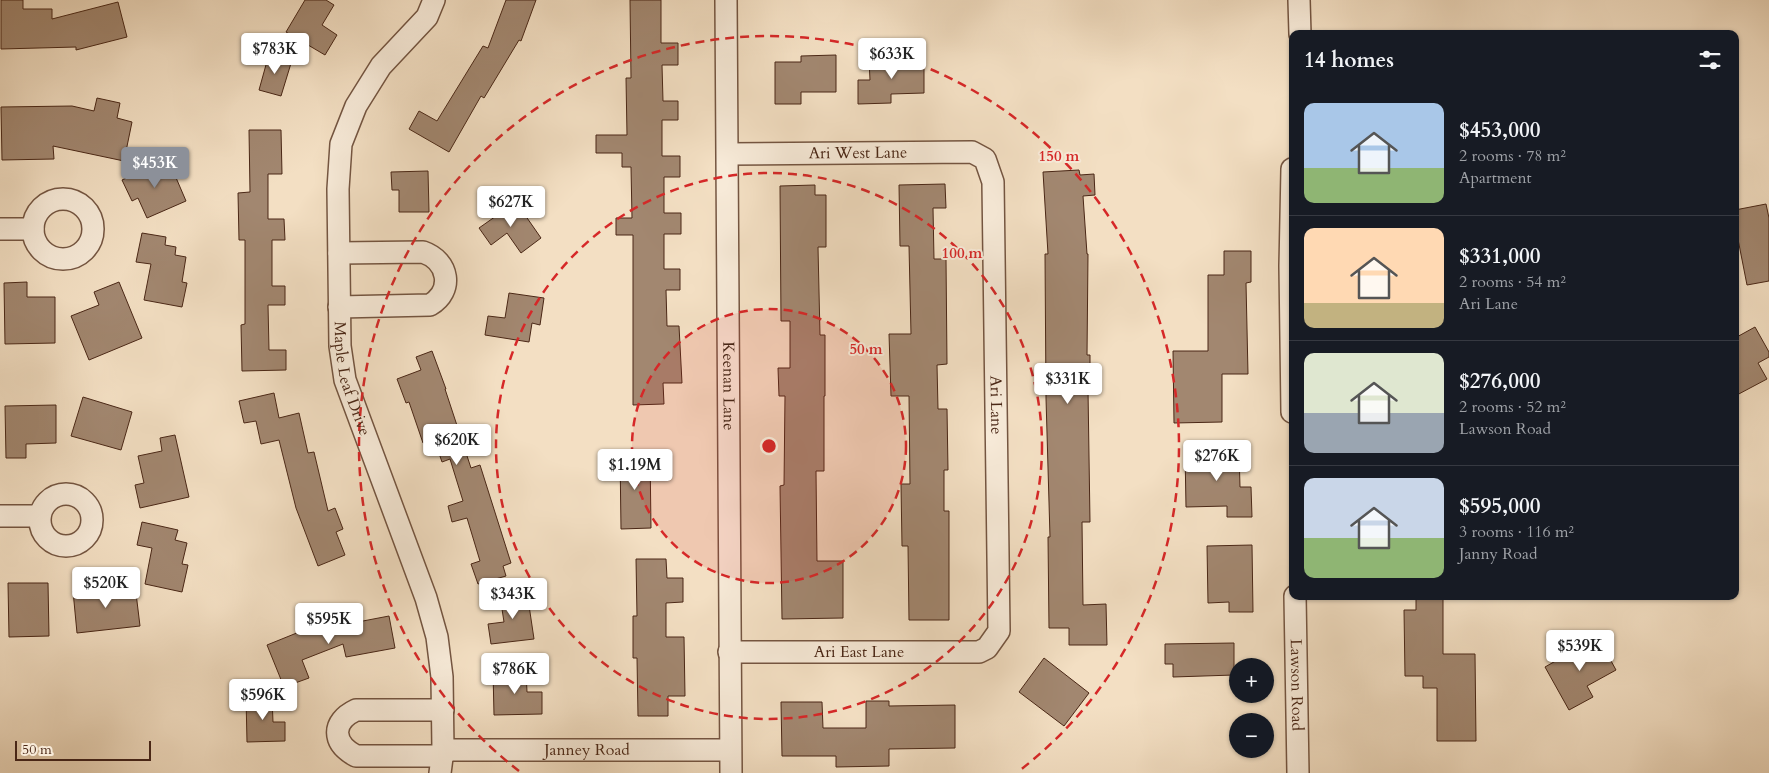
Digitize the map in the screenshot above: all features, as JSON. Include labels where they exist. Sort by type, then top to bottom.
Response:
[{"type":"street","name":"Maple Leaf Drive","points":[[434,0],[427,17],[381,66],[356,106],[341,144],[338,189],[339,306],[340,346],[345,380],[426,598],[437,637],[442,677],[442,760]]},
{"type":"street","name":"Keenan Lane","points":[[726,0],[731,773]]},
{"type":"street","points":[[1299,0],[1300,30]]},
{"type":"street","name":"Ari West Lane","points":[[728,154],[972,152],[985,160]]},
{"type":"street","name":"Ari Lane","points":[[985,160],[993,182],[999,631],[988,648]]},
{"type":"street","points":[[0,229],[33,229]]},
{"type":"street","points":[[339,253],[423,252],[434,256],[440,262],[445,279],[445,287],[439,298],[430,305],[339,306]]},
{"type":"street","points":[[0,516],[40,516]]},
{"type":"street","name":"Lawson Road","points":[[1295,600],[1298,773]]},
{"type":"street","name":"Ari East Lane","points":[[729,652],[979,652],[988,648]]},
{"type":"street","name":"Janney Road","points":[[443,710],[356,710],[346,715],[339,723],[340,744],[346,751],[356,756],[442,760],[730,750]]},
{"type":"building","points":[[1,0],[23,0],[23,9],[52,9],[52,19],[118,2],[127,37],[76,50],[76,47],[1,49]]},
{"type":"building","points":[[305,0],[326,0],[334,5],[322,25],[337,35],[325,55],[286,32]]},
{"type":"building","points":[[506,0],[536,0],[521,41],[519,40],[484,98],[481,96],[449,152],[409,129],[419,111],[437,121],[483,46],[488,48]]},
{"type":"building","points":[[630,0],[661,0],[661,43],[678,43],[678,65],[662,65],[663,101],[678,101],[678,120],[662,120],[662,156],[680,156],[680,177],[664,177],[664,213],[681,213],[681,234],[664,234],[664,269],[680,269],[680,290],[666,290],[667,326],[679,326],[682,383],[663,383],[664,404],[633,405],[633,235],[616,235],[616,218],[632,218],[631,167],[622,167],[622,153],[596,153],[596,135],[627,135],[626,78],[631,78]]},
{"type":"building","points":[[269,54],[292,60],[281,96],[259,90]]},
{"type":"building","points":[[836,55],[836,92],[801,92],[801,104],[775,104],[775,62],[801,62],[801,56]]},
{"type":"building","points":[[924,58],[924,93],[891,94],[891,103],[858,104],[858,80],[870,80],[869,59]]},
{"type":"building","points":[[97,98],[120,103],[117,118],[132,122],[124,161],[53,146],[54,159],[2,160],[1,107],[72,106],[94,111]]},
{"type":"building","points":[[249,130],[281,130],[282,174],[268,174],[268,219],[284,219],[285,240],[272,240],[272,286],[285,286],[285,305],[268,305],[269,350],[286,350],[286,370],[242,371],[241,325],[245,324],[245,240],[239,240],[238,193],[250,192]]},
{"type":"building","points":[[168,159],[186,201],[147,218],[138,198],[132,201],[122,180]]},
{"type":"building","points":[[1079,170],[1080,175],[1094,174],[1095,195],[1083,196],[1088,254],[1087,355],[1090,355],[1090,390],[1088,390],[1090,522],[1082,522],[1083,605],[1106,604],[1107,645],[1069,645],[1069,628],[1049,628],[1048,537],[1050,537],[1046,398],[1045,254],[1048,254],[1043,172]]},
{"type":"building","points":[[428,171],[429,212],[399,212],[399,190],[392,190],[391,172]]},
{"type":"building","points":[[945,184],[946,208],[933,208],[934,259],[946,259],[947,364],[937,365],[938,409],[947,409],[948,470],[944,470],[944,511],[949,511],[949,620],[909,620],[908,546],[902,546],[901,484],[910,484],[909,396],[891,396],[889,334],[911,334],[909,246],[900,246],[899,185]]},
{"type":"building","points":[[815,185],[815,195],[826,195],[826,247],[818,247],[820,335],[825,335],[825,396],[824,471],[816,471],[817,561],[843,561],[843,618],[782,619],[780,486],[784,485],[785,396],[779,396],[778,368],[790,368],[790,321],[781,321],[780,186]]},
{"type":"building","points":[[516,202],[541,238],[521,253],[507,233],[491,245],[479,228]]},
{"type":"building","points":[[1766,204],[1769,218],[1769,281],[1747,285],[1739,244],[1739,209]]},
{"type":"building","points":[[142,233],[166,237],[165,245],[176,247],[175,255],[186,257],[182,282],[187,283],[182,307],[144,300],[151,264],[136,262]]},
{"type":"building","points":[[1224,251],[1251,251],[1251,282],[1246,283],[1248,374],[1222,374],[1222,422],[1174,423],[1173,351],[1208,351],[1208,275],[1224,275]]},
{"type":"building","points":[[27,282],[27,297],[55,297],[55,343],[5,344],[4,283]]},
{"type":"building","points":[[119,282],[142,338],[89,360],[71,316],[99,305],[94,292]]},
{"type":"building","points":[[509,293],[544,298],[540,325],[532,323],[529,342],[485,335],[488,316],[505,318]]},
{"type":"building","points":[[1755,327],[1769,352],[1769,357],[1758,363],[1767,379],[1739,394],[1739,336]]},
{"type":"building","points":[[432,351],[471,468],[480,465],[511,563],[503,566],[506,576],[478,584],[471,564],[480,561],[467,518],[452,522],[448,506],[463,501],[450,459],[442,462],[434,439],[423,443],[409,402],[406,403],[397,379],[421,370],[416,357]]},
{"type":"building","points":[[274,393],[279,418],[299,413],[308,453],[314,452],[328,511],[335,508],[343,529],[336,532],[345,555],[318,566],[296,508],[279,440],[261,444],[256,421],[244,423],[239,401]]},
{"type":"building","points":[[83,397],[132,412],[121,450],[71,436]]},
{"type":"building","points":[[56,405],[56,443],[26,444],[26,458],[6,458],[5,406]]},
{"type":"building","points":[[175,435],[189,497],[140,508],[135,485],[144,483],[138,456],[162,451],[160,438]]},
{"type":"building","points":[[1239,450],[1240,487],[1251,487],[1252,517],[1227,517],[1227,506],[1186,507],[1185,451]]},
{"type":"building","points":[[620,453],[650,453],[651,528],[621,529]]},
{"type":"building","points":[[142,522],[178,530],[175,540],[187,543],[182,564],[188,565],[182,592],[145,584],[152,548],[137,545]]},
{"type":"building","points":[[1252,545],[1253,612],[1229,612],[1229,602],[1208,603],[1207,546]]},
{"type":"building","points":[[636,559],[666,559],[667,578],[683,578],[683,602],[666,603],[666,637],[684,637],[685,696],[668,696],[668,716],[638,716],[637,658],[633,658],[633,616],[637,616]]},
{"type":"building","points":[[8,583],[48,583],[49,636],[9,637]]},
{"type":"building","points":[[135,585],[140,626],[77,633],[73,591]]},
{"type":"building","points":[[527,592],[534,639],[491,644],[488,624],[504,622],[500,596]]},
{"type":"building","points":[[1416,600],[1443,600],[1443,654],[1475,654],[1476,741],[1437,741],[1437,688],[1423,688],[1423,676],[1405,676],[1404,610],[1416,610]]},
{"type":"building","points":[[389,616],[395,648],[346,657],[343,644],[302,660],[309,678],[284,687],[267,645],[314,626],[316,630]]},
{"type":"building","points":[[1598,637],[1616,670],[1587,686],[1593,697],[1569,710],[1545,667]]},
{"type":"building","points":[[1234,643],[1234,658],[1229,658],[1229,675],[1173,677],[1173,664],[1165,664],[1165,644]]},
{"type":"building","points":[[1044,658],[1089,693],[1064,726],[1019,692]]},
{"type":"building","points":[[493,671],[526,671],[527,692],[542,692],[542,714],[494,715]]},
{"type":"building","points":[[246,697],[272,697],[273,722],[285,722],[285,741],[247,742]]},
{"type":"building","points":[[866,701],[889,701],[889,706],[955,705],[955,748],[889,749],[889,766],[836,767],[836,756],[782,756],[781,702],[822,702],[823,728],[866,728]]}]
